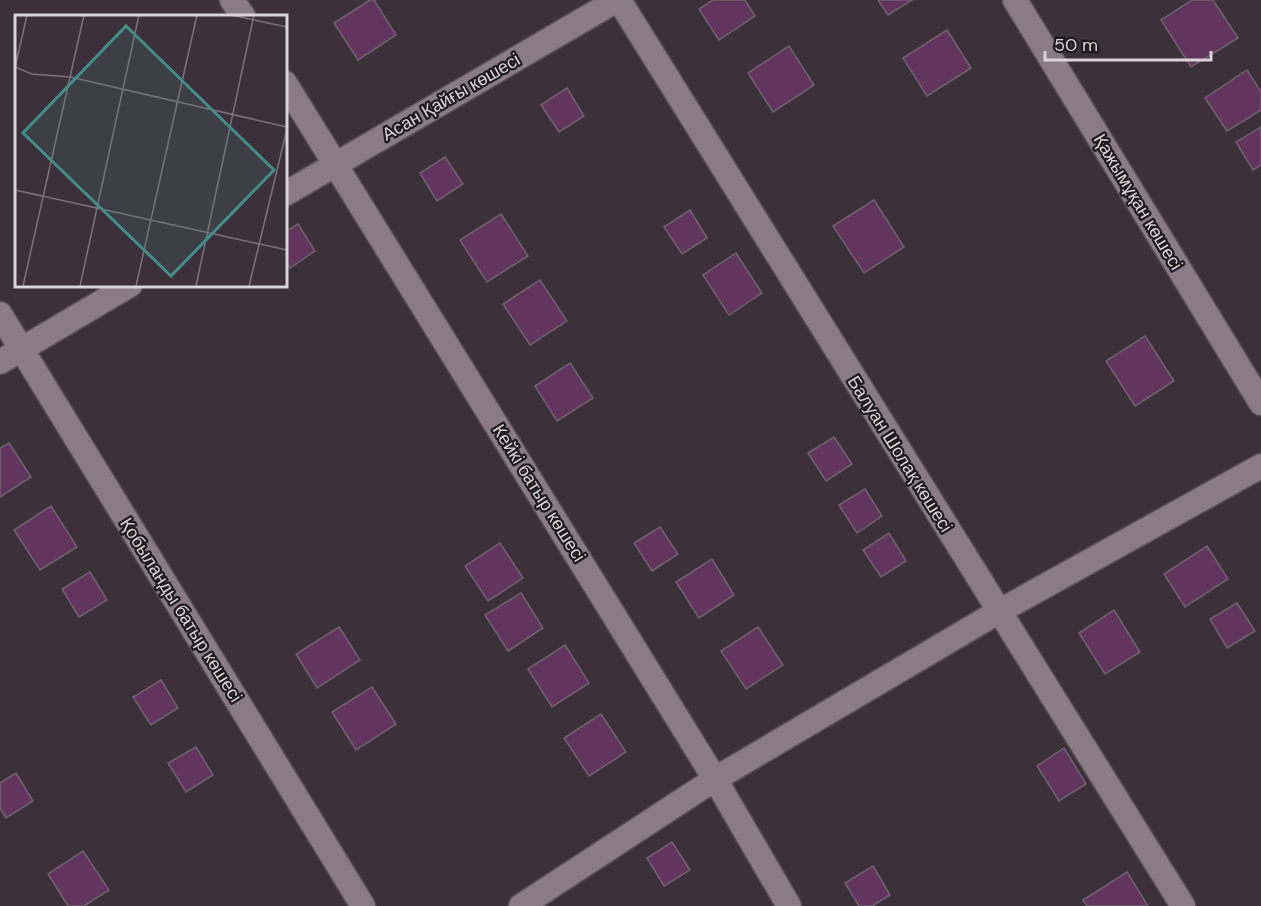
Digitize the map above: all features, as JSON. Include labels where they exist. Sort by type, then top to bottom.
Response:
[{"type":"street","points":[[232,0],[242,15]]},
{"type":"street","name":"Асан Қайғы көшесі","points":[[286,193],[618,0]]},
{"type":"street","name":"Балуан Шолақ көшесі","points":[[618,0],[1183,906]]},
{"type":"street","name":"Қажымұқан көшесі","points":[[1015,0],[1261,403]]},
{"type":"street","name":"Кейкі батыр көшесі","points":[[286,85],[715,779],[789,906]]},
{"type":"street","points":[[0,362],[128,286]]},
{"type":"street","name":"Қобыланды батыр көшесі","points":[[0,314],[363,906]]},
{"type":"street","points":[[521,906],[715,779],[998,612],[1261,466]]},
{"type":"building","points":[[370,0],[374,0],[396,35],[358,60],[334,23]]},
{"type":"building","points":[[713,0],[745,0],[755,16],[719,40],[699,9]]},
{"type":"building","points":[[878,0],[912,0],[888,15]]},
{"type":"building","points":[[1192,0],[1213,0],[1238,38],[1191,67],[1161,20]]},
{"type":"building","points":[[947,30],[971,68],[927,96],[903,58]]},
{"type":"building","points":[[789,46],[814,85],[773,112],[748,73]]},
{"type":"building","points":[[1247,70],[1261,92],[1261,110],[1227,131],[1205,98]]},
{"type":"building","points":[[567,88],[584,116],[559,132],[541,105]]},
{"type":"building","points":[[1261,127],[1261,165],[1253,170],[1236,142]]},
{"type":"building","points":[[445,157],[463,184],[437,201],[420,173]]},
{"type":"building","points":[[874,200],[904,247],[864,273],[833,226]]},
{"type":"building","points":[[690,210],[707,238],[682,254],[664,227]]},
{"type":"building","points":[[501,214],[528,256],[487,282],[460,240]]},
{"type":"building","points":[[298,224],[315,251],[290,268],[286,262],[286,231]]},
{"type":"building","points":[[736,253],[762,293],[729,315],[703,275]]},
{"type":"building","points":[[540,280],[567,321],[530,345],[503,304]]},
{"type":"building","points":[[1145,336],[1174,381],[1135,406],[1106,361]]},
{"type":"building","points":[[570,363],[593,398],[557,421],[535,386]]},
{"type":"building","points":[[834,437],[852,464],[826,481],[808,453]]},
{"type":"building","points":[[9,443],[31,477],[0,497],[0,448]]},
{"type":"building","points":[[865,489],[882,516],[857,533],[839,505]]},
{"type":"building","points":[[51,506],[77,547],[40,570],[14,530]]},
{"type":"building","points":[[660,527],[678,554],[652,571],[634,543]]},
{"type":"building","points":[[889,533],[906,561],[881,577],[863,550]]},
{"type":"building","points":[[500,543],[523,578],[488,601],[465,566]]},
{"type":"building","points":[[1207,546],[1228,579],[1185,607],[1164,574]]},
{"type":"building","points":[[712,559],[734,595],[699,618],[676,582]]},
{"type":"building","points":[[90,572],[107,600],[79,617],[62,589]]},
{"type":"building","points":[[521,593],[543,628],[508,651],[485,615]]},
{"type":"building","points":[[1237,603],[1255,631],[1227,648],[1210,619]]},
{"type":"building","points":[[1114,610],[1140,652],[1105,674],[1079,633]]},
{"type":"building","points":[[339,627],[360,660],[317,688],[296,654]]},
{"type":"building","points":[[758,627],[783,665],[746,689],[721,651]]},
{"type":"building","points":[[565,645],[589,683],[552,707],[528,669]]},
{"type":"building","points":[[161,680],[178,708],[151,725],[133,697]]},
{"type":"building","points":[[372,687],[396,724],[356,750],[332,712]]},
{"type":"building","points":[[601,714],[626,752],[589,776],[564,738]]},
{"type":"building","points":[[196,747],[213,775],[186,792],[168,763]]},
{"type":"building","points":[[1064,748],[1086,784],[1059,801],[1037,766]]},
{"type":"building","points":[[16,773],[33,801],[6,818],[0,808],[0,783]]},
{"type":"building","points":[[672,842],[690,870],[664,886],[647,858]]},
{"type":"building","points":[[83,851],[109,890],[84,906],[68,906],[48,874]]},
{"type":"building","points":[[873,866],[890,895],[872,906],[859,906],[845,883]]},
{"type":"building","points":[[1127,872],[1148,906],[1087,906],[1083,900]]}]
